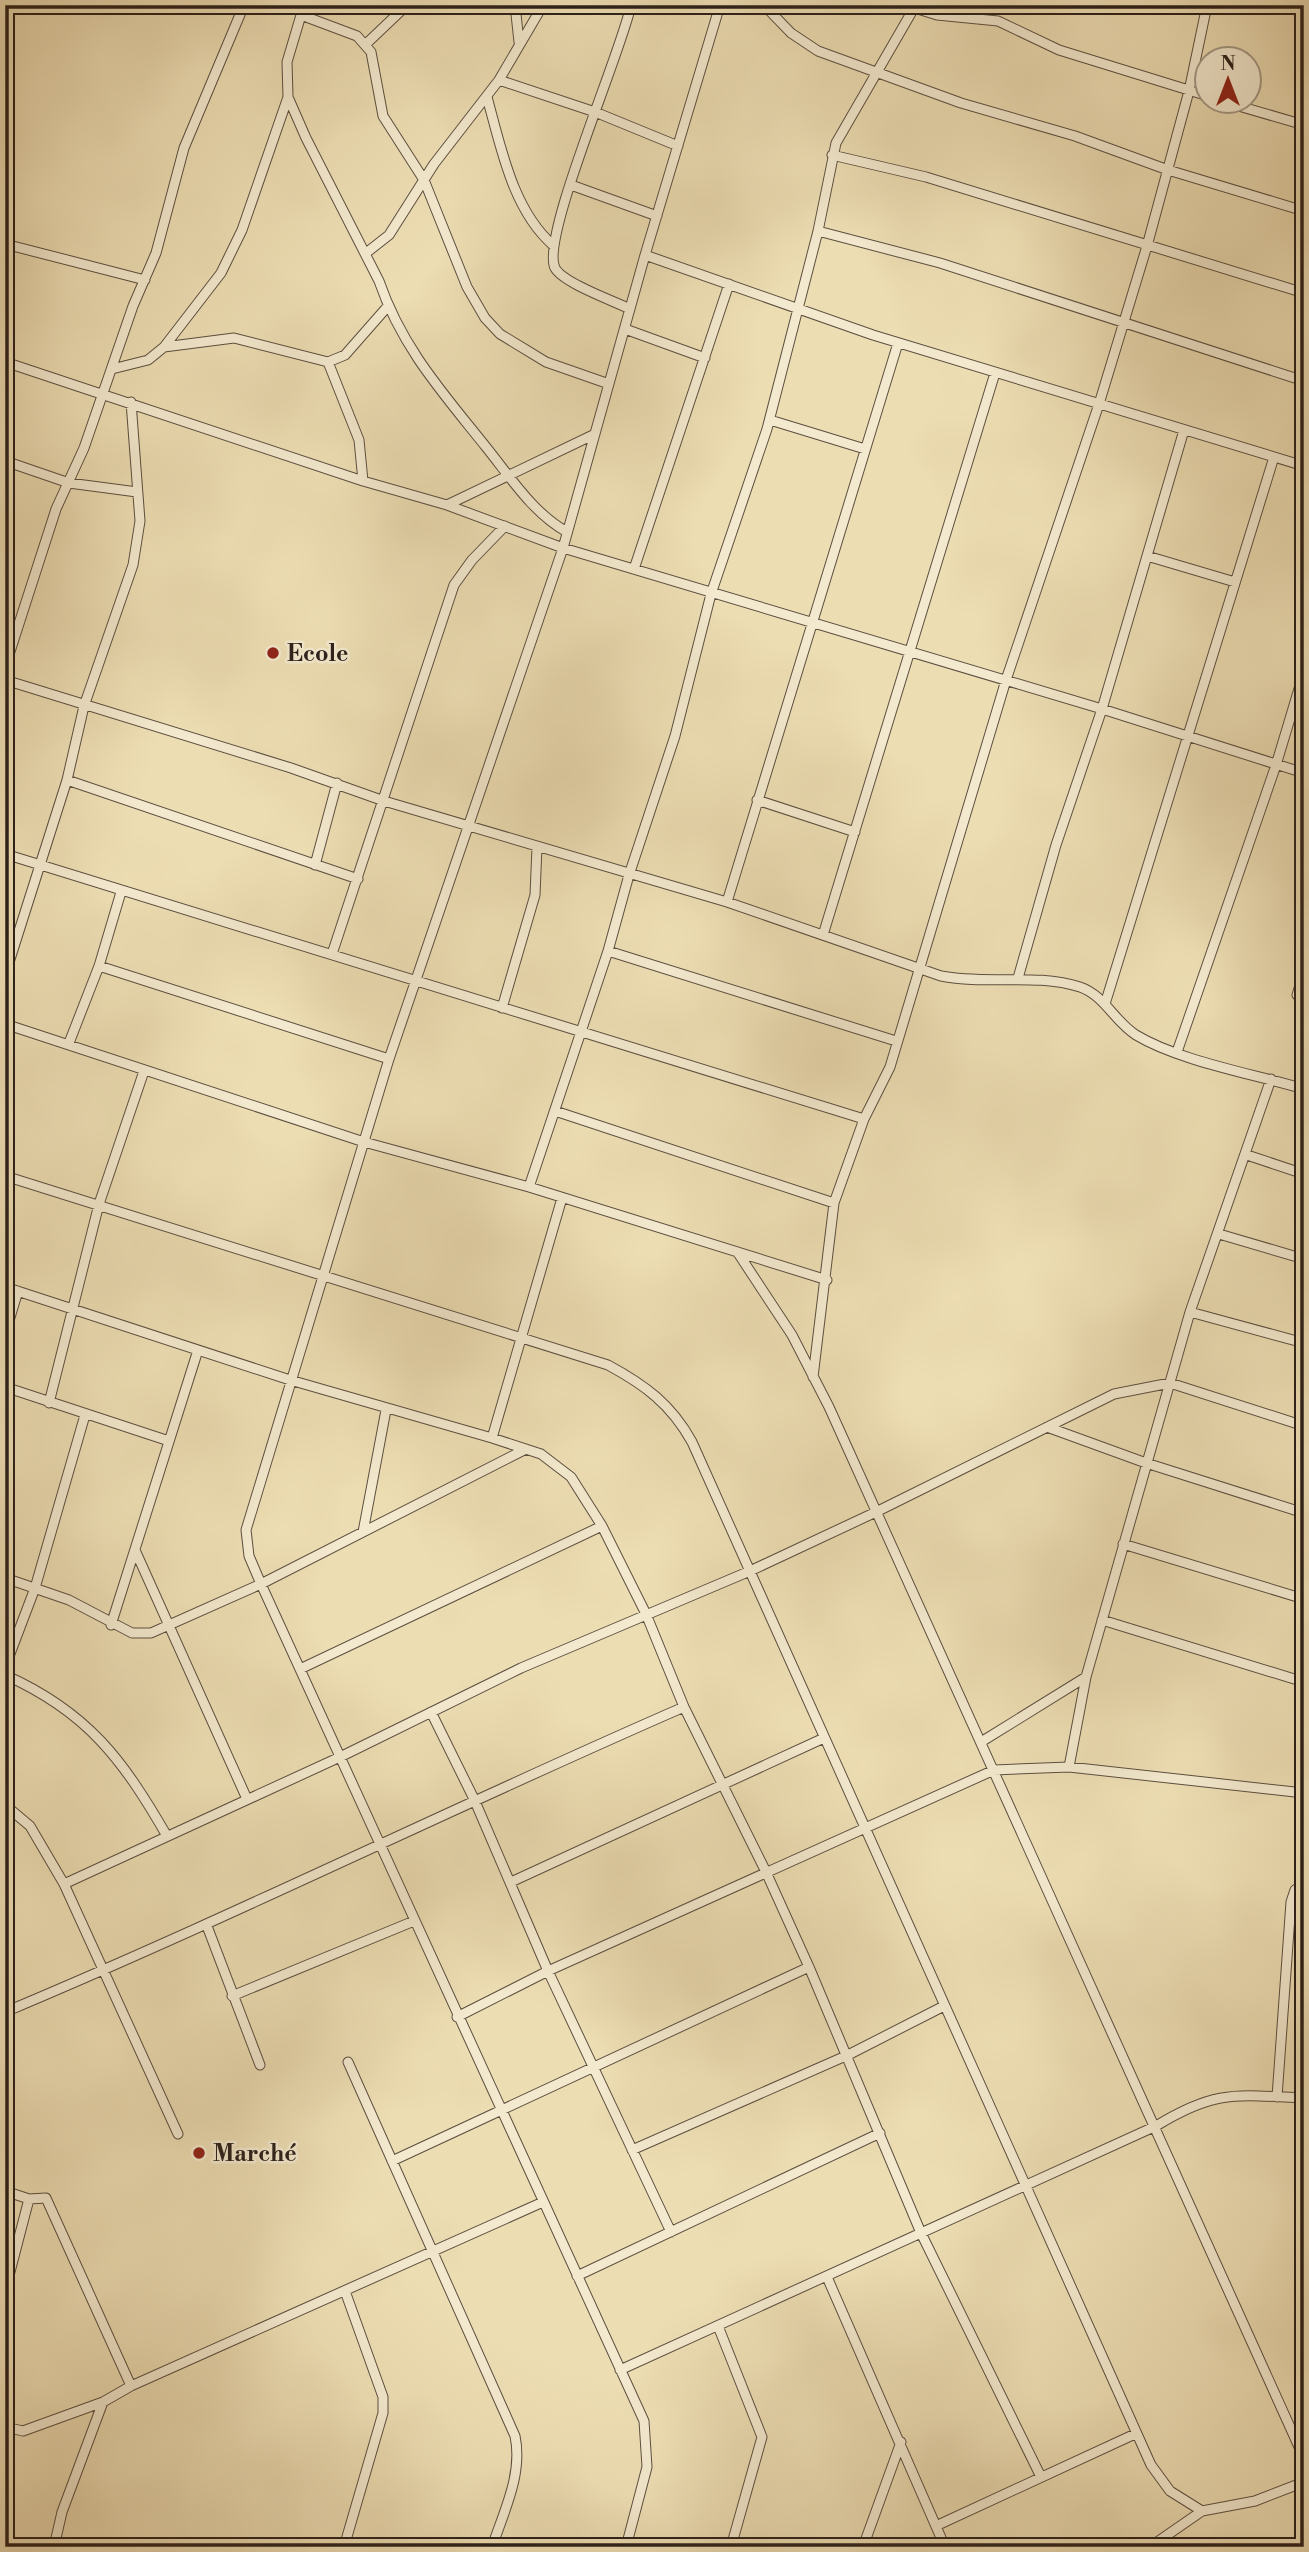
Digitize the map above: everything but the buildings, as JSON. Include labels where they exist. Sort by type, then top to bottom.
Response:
[{"type":"street","points":[[5,667],[55,509],[69,483],[104,394],[162,236],[168,200],[184,148],[244,5]]},
{"type":"street","points":[[366,44],[407,5]]},
{"type":"street","points":[[515,5],[519,41]]},
{"type":"street","points":[[366,253],[389,235],[424,180],[499,80],[519,41],[543,5]]},
{"type":"street","points":[[630,309],[560,274],[553,260],[554,246],[571,185],[631,5]]},
{"type":"street","points":[[626,2547],[642,2493],[647,2445],[644,2421],[261,1584],[249,1556],[246,1530],[388,1059],[563,548],[645,255],[720,5]]},
{"type":"street","points":[[764,5],[804,44],[877,72],[961,103],[1075,136],[1168,170],[1304,211]]},
{"type":"street","points":[[813,1377],[827,1280],[834,1203],[864,1119],[883,1087],[1006,680],[1099,404],[1168,170],[1189,91],[1207,5]]},
{"type":"street","points":[[529,1187],[608,951],[629,875],[675,736],[711,594],[770,420],[818,231],[835,143],[877,72],[910,7],[937,15],[998,21],[1059,50],[1194,92]]},
{"type":"street","points":[[112,369],[148,360],[164,347],[221,273],[242,230],[288,97],[287,62],[302,10],[357,36],[371,52],[383,116],[424,180],[467,287],[485,318],[500,334],[547,362],[609,384]]},
{"type":"street","points":[[499,80],[595,112],[678,146]]},
{"type":"street","points":[[288,97],[306,138],[366,253],[388,306],[427,374],[539,512],[567,532]]},
{"type":"street","points":[[486,97],[509,173],[523,205],[538,233],[554,246]]},
{"type":"street","points":[[1264,113],[1304,125]]},
{"type":"street","points":[[832,155],[926,177],[1304,293]]},
{"type":"street","points":[[571,185],[657,216]]},
{"type":"street","points":[[818,231],[940,263],[1304,381]]},
{"type":"street","points":[[5,244],[145,280]]},
{"type":"street","points":[[645,255],[898,342],[1304,466]]},
{"type":"street","points":[[634,569],[729,285]]},
{"type":"street","points":[[164,347],[234,338],[328,362],[345,355],[388,306]]},
{"type":"street","points":[[625,329],[705,358]]},
{"type":"street","points":[[727,902],[898,342]]},
{"type":"street","points":[[5,362],[363,481],[447,505],[563,548],[1102,709],[1304,773]]},
{"type":"street","points":[[328,362],[359,440],[363,481]]},
{"type":"street","points":[[823,935],[995,373]]},
{"type":"street","points":[[5,975],[67,780],[85,706],[132,565],[140,521],[131,402]]},
{"type":"street","points":[[770,420],[865,449]]},
{"type":"street","points":[[1018,978],[1056,845],[1102,709],[1184,430]]},
{"type":"street","points":[[447,505],[595,434]]},
{"type":"street","points":[[1105,1003],[1274,457]]},
{"type":"street","points":[[5,461],[69,483],[138,492]]},
{"type":"street","points":[[332,954],[454,585],[471,560],[505,527]]},
{"type":"street","points":[[1147,555],[1235,582]]},
{"type":"street","points":[[1177,1052],[1276,765],[1304,672]]},
{"type":"street","points":[[5,680],[337,783],[384,801],[727,902],[918,968],[954,978],[1018,978],[1083,988],[1105,1003],[1133,1034],[1177,1052],[1304,1089]]},
{"type":"street","points":[[67,780],[358,879]]},
{"type":"street","points":[[315,865],[337,783]]},
{"type":"street","points":[[757,800],[855,832]]},
{"type":"street","points":[[502,1008],[535,895],[537,847]]},
{"type":"street","points":[[5,854],[121,892],[332,954],[415,983],[580,1030],[864,1119]]},
{"type":"street","points":[[69,1043],[99,966],[121,892]]},
{"type":"street","points":[[608,951],[896,1041]]},
{"type":"street","points":[[99,966],[388,1059]]},
{"type":"street","points":[[1297,995],[1304,972]]},
{"type":"street","points":[[5,1024],[364,1142],[529,1187],[827,1280]]},
{"type":"street","points":[[49,1403],[99,1204],[144,1070]]},
{"type":"street","points":[[1069,1767],[1086,1677],[1190,1312],[1247,1155],[1271,1079]]},
{"type":"street","points":[[555,1111],[834,1203]]},
{"type":"street","points":[[1247,1155],[1304,1174]]},
{"type":"street","points":[[5,1176],[608,1365],[650,1389],[667,1404],[692,1442],[1135,2434],[1151,2465],[1170,2491],[1202,2511]]},
{"type":"street","points":[[492,1438],[562,1198]]},
{"type":"street","points":[[1219,1234],[1304,1259]]},
{"type":"street","points":[[738,1254],[792,1335],[877,1512],[1303,2456]]},
{"type":"street","points":[[5,1287],[75,1307],[198,1350],[386,1410],[526,1449],[554,1462],[571,1477],[602,1526],[646,1614],[684,1707],[766,1872],[809,1967],[921,2233],[1041,2477]]},
{"type":"street","points":[[5,1334],[18,1291]]},
{"type":"street","points":[[1190,1312],[1304,1343]]},
{"type":"street","points":[[111,1625],[198,1350]]},
{"type":"street","points":[[64,1884],[340,1757],[522,1668],[750,1571],[877,1512],[1114,1394],[1170,1383],[1304,1426]]},
{"type":"street","points":[[5,1387],[169,1441]]},
{"type":"street","points":[[363,1532],[386,1410]]},
{"type":"street","points":[[5,1667],[34,1588],[85,1415]]},
{"type":"street","points":[[1047,1427],[1146,1463],[1304,1513]]},
{"type":"street","points":[[5,1578],[69,1600],[111,1625],[132,1633],[151,1633],[261,1584],[526,1449]]},
{"type":"street","points":[[300,1669],[602,1526]]},
{"type":"street","points":[[1123,1544],[1304,1599]]},
{"type":"street","points":[[135,1550],[247,1800]]},
{"type":"street","points":[[1102,1620],[1304,1682]]},
{"type":"street","points":[[5,1675],[35,1689],[83,1721],[131,1777],[167,1836]]},
{"type":"street","points":[[981,1742],[1086,1677]]},
{"type":"street","points":[[5,2012],[206,1926],[474,1799],[684,1707]]},
{"type":"street","points":[[431,1713],[474,1799],[548,1971],[671,2232]]},
{"type":"street","points":[[511,1882],[824,1738]]},
{"type":"street","points":[[457,2017],[548,1971],[994,1770],[1069,1767],[1304,1793]]},
{"type":"street","points":[[5,1805],[30,1826],[64,1884],[178,2134]]},
{"type":"street","points":[[1277,2097],[1291,1902],[1295,1890],[1304,1884]]},
{"type":"street","points":[[232,1996],[414,1921]]},
{"type":"street","points":[[206,1926],[260,2065]]},
{"type":"street","points":[[392,2161],[809,1967]]},
{"type":"street","points":[[632,2150],[848,2055],[944,2006]]},
{"type":"street","points":[[348,2062],[517,2445],[517,2471],[492,2547]]},
{"type":"street","points":[[620,2370],[1156,2126],[1190,2105],[1229,2094],[1304,2098]]},
{"type":"street","points":[[577,2276],[880,2133]]},
{"type":"street","points":[[5,2191],[29,2199],[46,2198],[131,2386]]},
{"type":"street","points":[[5,2291],[29,2199]]},
{"type":"street","points":[[5,2427],[23,2431],[103,2402],[131,2386],[543,2202]]},
{"type":"street","points":[[827,2277],[938,2525],[945,2547]]},
{"type":"street","points":[[344,2547],[383,2413],[383,2398],[345,2291]]},
{"type":"street","points":[[718,2326],[762,2437],[731,2547]]},
{"type":"street","points":[[54,2547],[62,2512],[103,2402]]},
{"type":"street","points":[[938,2525],[1135,2434]]},
{"type":"street","points":[[863,2547],[901,2442]]},
{"type":"street","points":[[1303,2456],[1304,2443]]},
{"type":"street","points":[[1150,2547],[1202,2511],[1255,2501],[1304,2482]]},
{"type":"place","name":"Ecole","points":[[273,653]]},
{"type":"place","name":"Marché","points":[[199,2153]]}]
